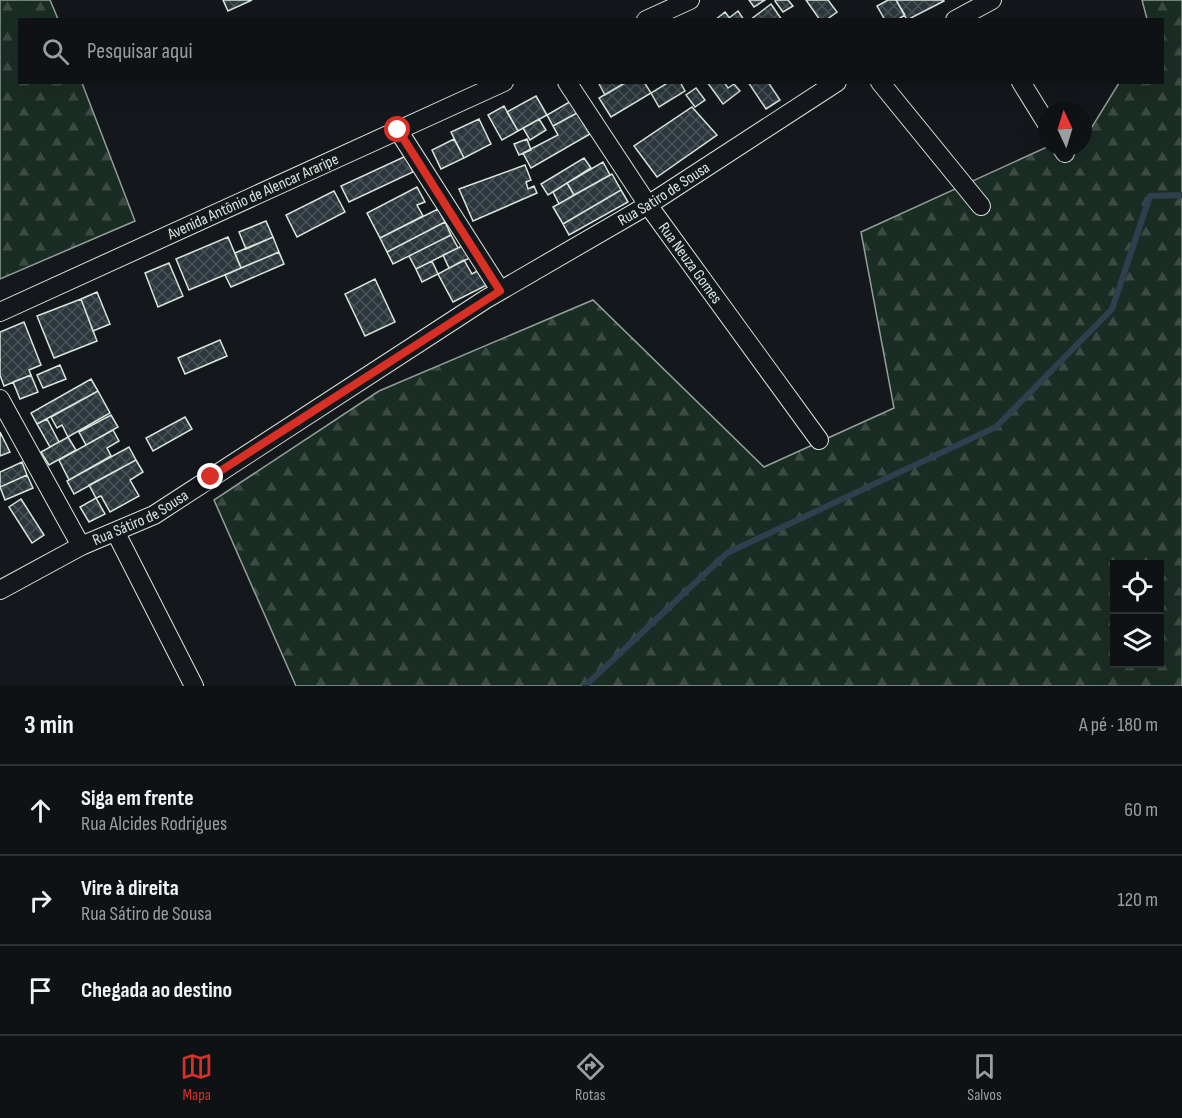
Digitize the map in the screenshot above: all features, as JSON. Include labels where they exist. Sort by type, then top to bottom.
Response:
[{"type":"street","points":[[650,18],[690,0]]},
{"type":"street","points":[[959,18],[980,7]]},
{"type":"street","name":"Avenida Antônio de Alencar Araripe","points":[[0,312],[500,84]]},
{"type":"street","name":"Rua Neuza Gomes","points":[[568,84],[648,205],[819,440]]},
{"type":"street","name":"Rua Satiro de Sousa","points":[[493,295],[648,205],[834,84]]},
{"type":"street","points":[[882,84],[981,206]]},
{"type":"street","points":[[1023,84],[1038,109]]},
{"type":"street","points":[[398,130],[493,295]]},
{"type":"street","name":"Rua Sátiro de Sousa","points":[[0,590],[81,546],[154,515],[493,295]]},
{"type":"street","points":[[0,399],[81,546]]},
{"type":"street","points":[[116,533],[194,686]]},
{"type":"green space","points":[[0,0],[50,0],[58,18],[18,18],[18,84],[82,84],[135,221],[0,279]]},
{"type":"green space","points":[[1142,0],[1182,0],[1182,686],[296,686],[214,500],[379,391],[593,300],[764,467],[894,408],[861,232],[1038,151],[1038,156],[1092,156],[1092,127],[1118,84],[1164,84],[1164,18],[1147,18]]},
{"type":"building","points":[[223,0],[252,0],[228,11]]},
{"type":"building","points":[[749,0],[765,0],[754,7]]},
{"type":"building","points":[[776,0],[788,0],[793,6],[783,12]]},
{"type":"building","points":[[806,0],[828,0],[837,12],[829,18],[819,18]]},
{"type":"building","points":[[888,0],[896,0],[905,15],[900,18],[884,18],[877,6]]},
{"type":"building","points":[[896,0],[944,1],[911,18],[906,18]]},
{"type":"building","points":[[771,4],[781,18],[753,18]]},
{"type":"building","points":[[738,11],[743,18],[729,18]]},
{"type":"building","points":[[725,12],[730,18],[718,18]]},
{"type":"building","points":[[599,84],[623,84],[605,95]]},
{"type":"building","points":[[623,84],[645,84],[651,93],[611,117],[599,98]]},
{"type":"building","points":[[666,84],[681,84],[685,91],[659,107],[651,93]]},
{"type":"building","points":[[708,84],[725,84],[728,88],[734,84],[740,91],[723,104]]},
{"type":"building","points":[[749,84],[769,84],[780,100],[766,109]]},
{"type":"building","points":[[696,88],[705,100],[695,107],[686,95]]},
{"type":"building","points":[[536,96],[547,115],[518,131],[507,112]]},
{"type":"building","points":[[571,101],[577,113],[553,126],[547,115]]},
{"type":"building","points":[[504,106],[518,131],[502,140],[488,115]]},
{"type":"building","points":[[692,107],[717,135],[657,177],[634,146]]},
{"type":"building","points":[[577,113],[590,134],[531,168],[523,153],[558,135],[553,126]]},
{"type":"building","points":[[479,119],[491,144],[464,158],[451,132]]},
{"type":"building","points":[[539,119],[546,130],[530,140],[523,128]]},
{"type":"building","points":[[454,139],[464,158],[441,169],[432,150]]},
{"type":"building","points":[[527,139],[531,150],[519,155],[514,144]]},
{"type":"building","points":[[406,156],[413,172],[349,202],[341,186]]},
{"type":"building","points":[[584,158],[591,168],[548,195],[541,184]]},
{"type":"building","points":[[603,162],[610,175],[574,195],[567,183]]},
{"type":"building","points":[[525,165],[531,180],[526,182],[528,189],[534,186],[537,193],[473,221],[459,189]]},
{"type":"building","points":[[612,174],[621,190],[563,224],[553,207]]},
{"type":"building","points":[[567,183],[574,195],[559,204],[553,192]]},
{"type":"building","points":[[417,187],[425,202],[417,205],[423,216],[380,238],[367,213]]},
{"type":"building","points":[[621,190],[628,202],[569,235],[563,224]]},
{"type":"building","points":[[334,191],[345,212],[297,237],[286,215]]},
{"type":"building","points":[[438,209],[445,222],[387,252],[380,238]]},
{"type":"building","points":[[266,221],[273,237],[246,249],[239,232]]},
{"type":"building","points":[[445,222],[451,235],[393,264],[387,252]]},
{"type":"building","points":[[451,235],[458,248],[416,269],[409,256]]},
{"type":"building","points":[[228,237],[241,268],[189,290],[176,259]]},
{"type":"building","points":[[273,237],[279,252],[241,268],[235,253]]},
{"type":"building","points":[[466,244],[472,257],[449,268],[443,255]]},
{"type":"building","points":[[279,252],[284,264],[231,287],[225,275]]},
{"type":"building","points":[[464,260],[472,274],[479,270],[487,285],[453,302],[438,274]]},
{"type":"building","points":[[432,261],[438,274],[422,282],[416,269]]},
{"type":"building","points":[[169,263],[183,296],[158,307],[145,273]]},
{"type":"building","points":[[375,279],[395,322],[365,336],[345,294]]},
{"type":"building","points":[[97,292],[110,324],[93,331],[81,299]]},
{"type":"building","points":[[81,299],[97,341],[54,358],[37,316]]},
{"type":"building","points":[[24,322],[41,365],[29,370],[31,375],[4,386],[0,375],[0,332]]},
{"type":"building","points":[[220,340],[227,356],[185,374],[178,358]]},
{"type":"building","points":[[60,365],[66,379],[43,388],[37,375]]},
{"type":"building","points":[[31,375],[38,392],[20,399],[13,382]]},
{"type":"building","points":[[91,379],[98,391],[37,424],[31,413]]},
{"type":"building","points":[[98,391],[110,413],[68,437],[62,425],[57,428],[51,417]]},
{"type":"building","points":[[111,415],[118,427],[86,445],[79,432]]},
{"type":"building","points":[[185,417],[192,429],[153,451],[146,438]]},
{"type":"building","points":[[47,419],[59,442],[50,447],[37,424]]},
{"type":"building","points":[[113,430],[119,441],[107,448],[111,456],[69,480],[59,460]]},
{"type":"building","points":[[0,432],[10,452],[0,456]]},
{"type":"building","points":[[68,437],[76,450],[49,465],[41,452]]},
{"type":"building","points":[[129,447],[136,460],[74,494],[67,481]]},
{"type":"building","points":[[136,460],[143,472],[130,480],[139,496],[110,512],[101,496],[96,498],[89,485]]},
{"type":"building","points":[[22,462],[27,475],[0,487],[0,472]]},
{"type":"building","points":[[27,475],[33,488],[5,500],[0,487]]},
{"type":"building","points":[[96,498],[105,514],[89,522],[80,507]]},
{"type":"building","points":[[21,499],[44,535],[32,543],[9,507]]},
{"type":"waterway","points":[[585,686],[727,553],[996,427],[1112,309],[1150,196],[1182,195]]},
{"type":"route","points":[[211,477],[500,291],[398,130]]}]
